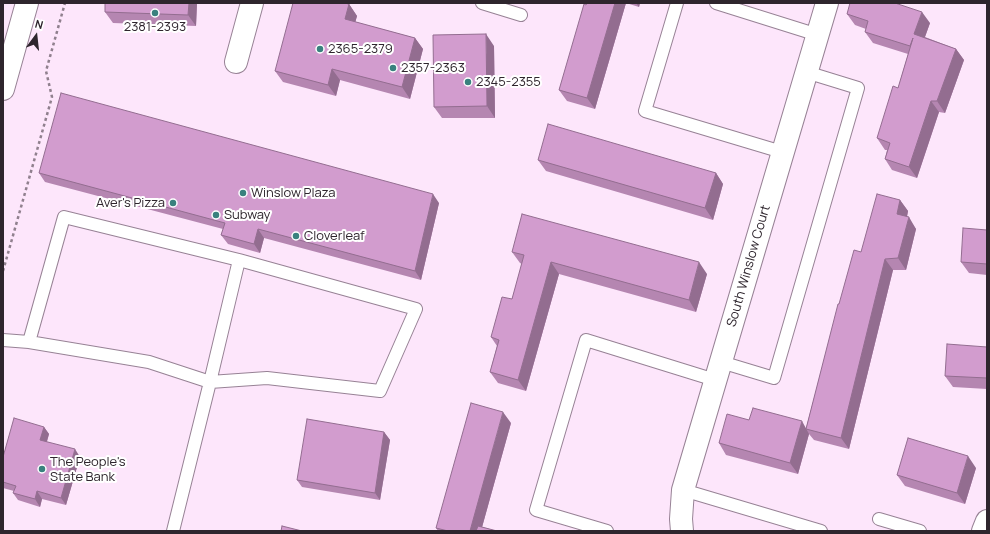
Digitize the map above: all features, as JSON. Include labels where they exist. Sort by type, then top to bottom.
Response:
[{"type":"street","points":[[3,89],[27,3]]},
{"type":"street","points":[[236,62],[252,3]]},
{"type":"street","name":"South Winslow Court","points":[[682,531],[681,519],[683,490],[827,3]]},
{"type":"lane","points":[[482,3],[521,15]]},
{"type":"lane","points":[[677,3],[645,110],[782,152]]},
{"type":"lane","points":[[716,3],[818,35]]},
{"type":"lane","points":[[607,531],[536,510],[586,340],[718,371],[774,378],[858,88],[806,72]]},
{"type":"lane","points":[[3,340],[29,342],[149,362],[210,382],[267,378],[380,391],[416,310],[239,260],[64,217],[29,342]]},
{"type":"lane","points":[[173,531],[239,260]]},
{"type":"lane","points":[[683,490],[821,531]]},
{"type":"lane","points":[[879,519],[920,531]]},
{"type":"path","points":[[3,271],[52,97],[46,71],[65,3]]},
{"type":"building","points":[[105,3],[189,3],[188,15],[105,12]]},
{"type":"building","points":[[293,3],[349,4],[345,19],[415,38],[402,87],[332,69],[328,85],[275,71]]},
{"type":"building","points":[[587,3],[615,3],[587,98],[559,90],[584,4],[586,5]]},
{"type":"building","points":[[850,3],[895,3],[922,12],[914,34],[956,49],[937,101],[931,101],[909,167],[885,159],[890,143],[877,138],[893,86],[898,88],[913,38],[910,46],[865,32],[868,21],[847,14]]},
{"type":"building","name":"2345-2355","points":[[486,34],[487,106],[434,107],[433,35]]},
{"type":"building","name":"Winslow Plaza","points":[[61,93],[433,194],[415,271],[258,229],[254,244],[221,235],[225,223],[39,173]]},
{"type":"building","points":[[548,124],[716,173],[705,208],[538,160]]},
{"type":"building","points":[[877,194],[900,200],[897,214],[909,217],[898,258],[885,259],[841,438],[806,429],[838,304],[854,250],[861,252]]},
{"type":"building","points":[[522,214],[699,262],[689,300],[551,262],[518,380],[490,372],[499,340],[491,337],[502,297],[512,299],[524,255],[512,252]]},
{"type":"building","points":[[963,228],[987,230],[987,264],[961,262]]},
{"type":"building","points":[[947,344],[987,347],[987,378],[945,376]]},
{"type":"building","points":[[471,403],[503,412],[470,531],[448,531],[436,528]]},
{"type":"building","points":[[753,408],[802,421],[790,463],[719,443],[727,414],[749,420]]},
{"type":"building","name":"The People's State Bank","points":[[14,418],[44,427],[40,440],[75,449],[61,498],[37,491],[35,499],[13,493],[16,486],[3,482],[3,457]]},
{"type":"building","points":[[307,419],[384,432],[375,493],[297,480]]},
{"type":"building","points":[[908,438],[968,456],[957,493],[897,475]]},
{"type":"building","points":[[282,526],[302,531],[281,531]]},
{"type":"building","points":[[478,526],[497,531],[476,531]]},
{"type":"place","name":"2381-2393","points":[[155,13]]},
{"type":"place","name":"2365-2379","points":[[320,49]]},
{"type":"place","name":"2357-2363","points":[[393,68]]},
{"type":"place","name":"2345-2355","points":[[468,82]]},
{"type":"place","name":"Winslow Plaza","points":[[243,193]]},
{"type":"place","name":"Aver's Pizza","points":[[173,203]]},
{"type":"place","name":"Subway","points":[[216,215]]},
{"type":"place","name":"Cloverleaf","points":[[296,236]]},
{"type":"place","name":"The People's State Bank","points":[[42,469]]}]
